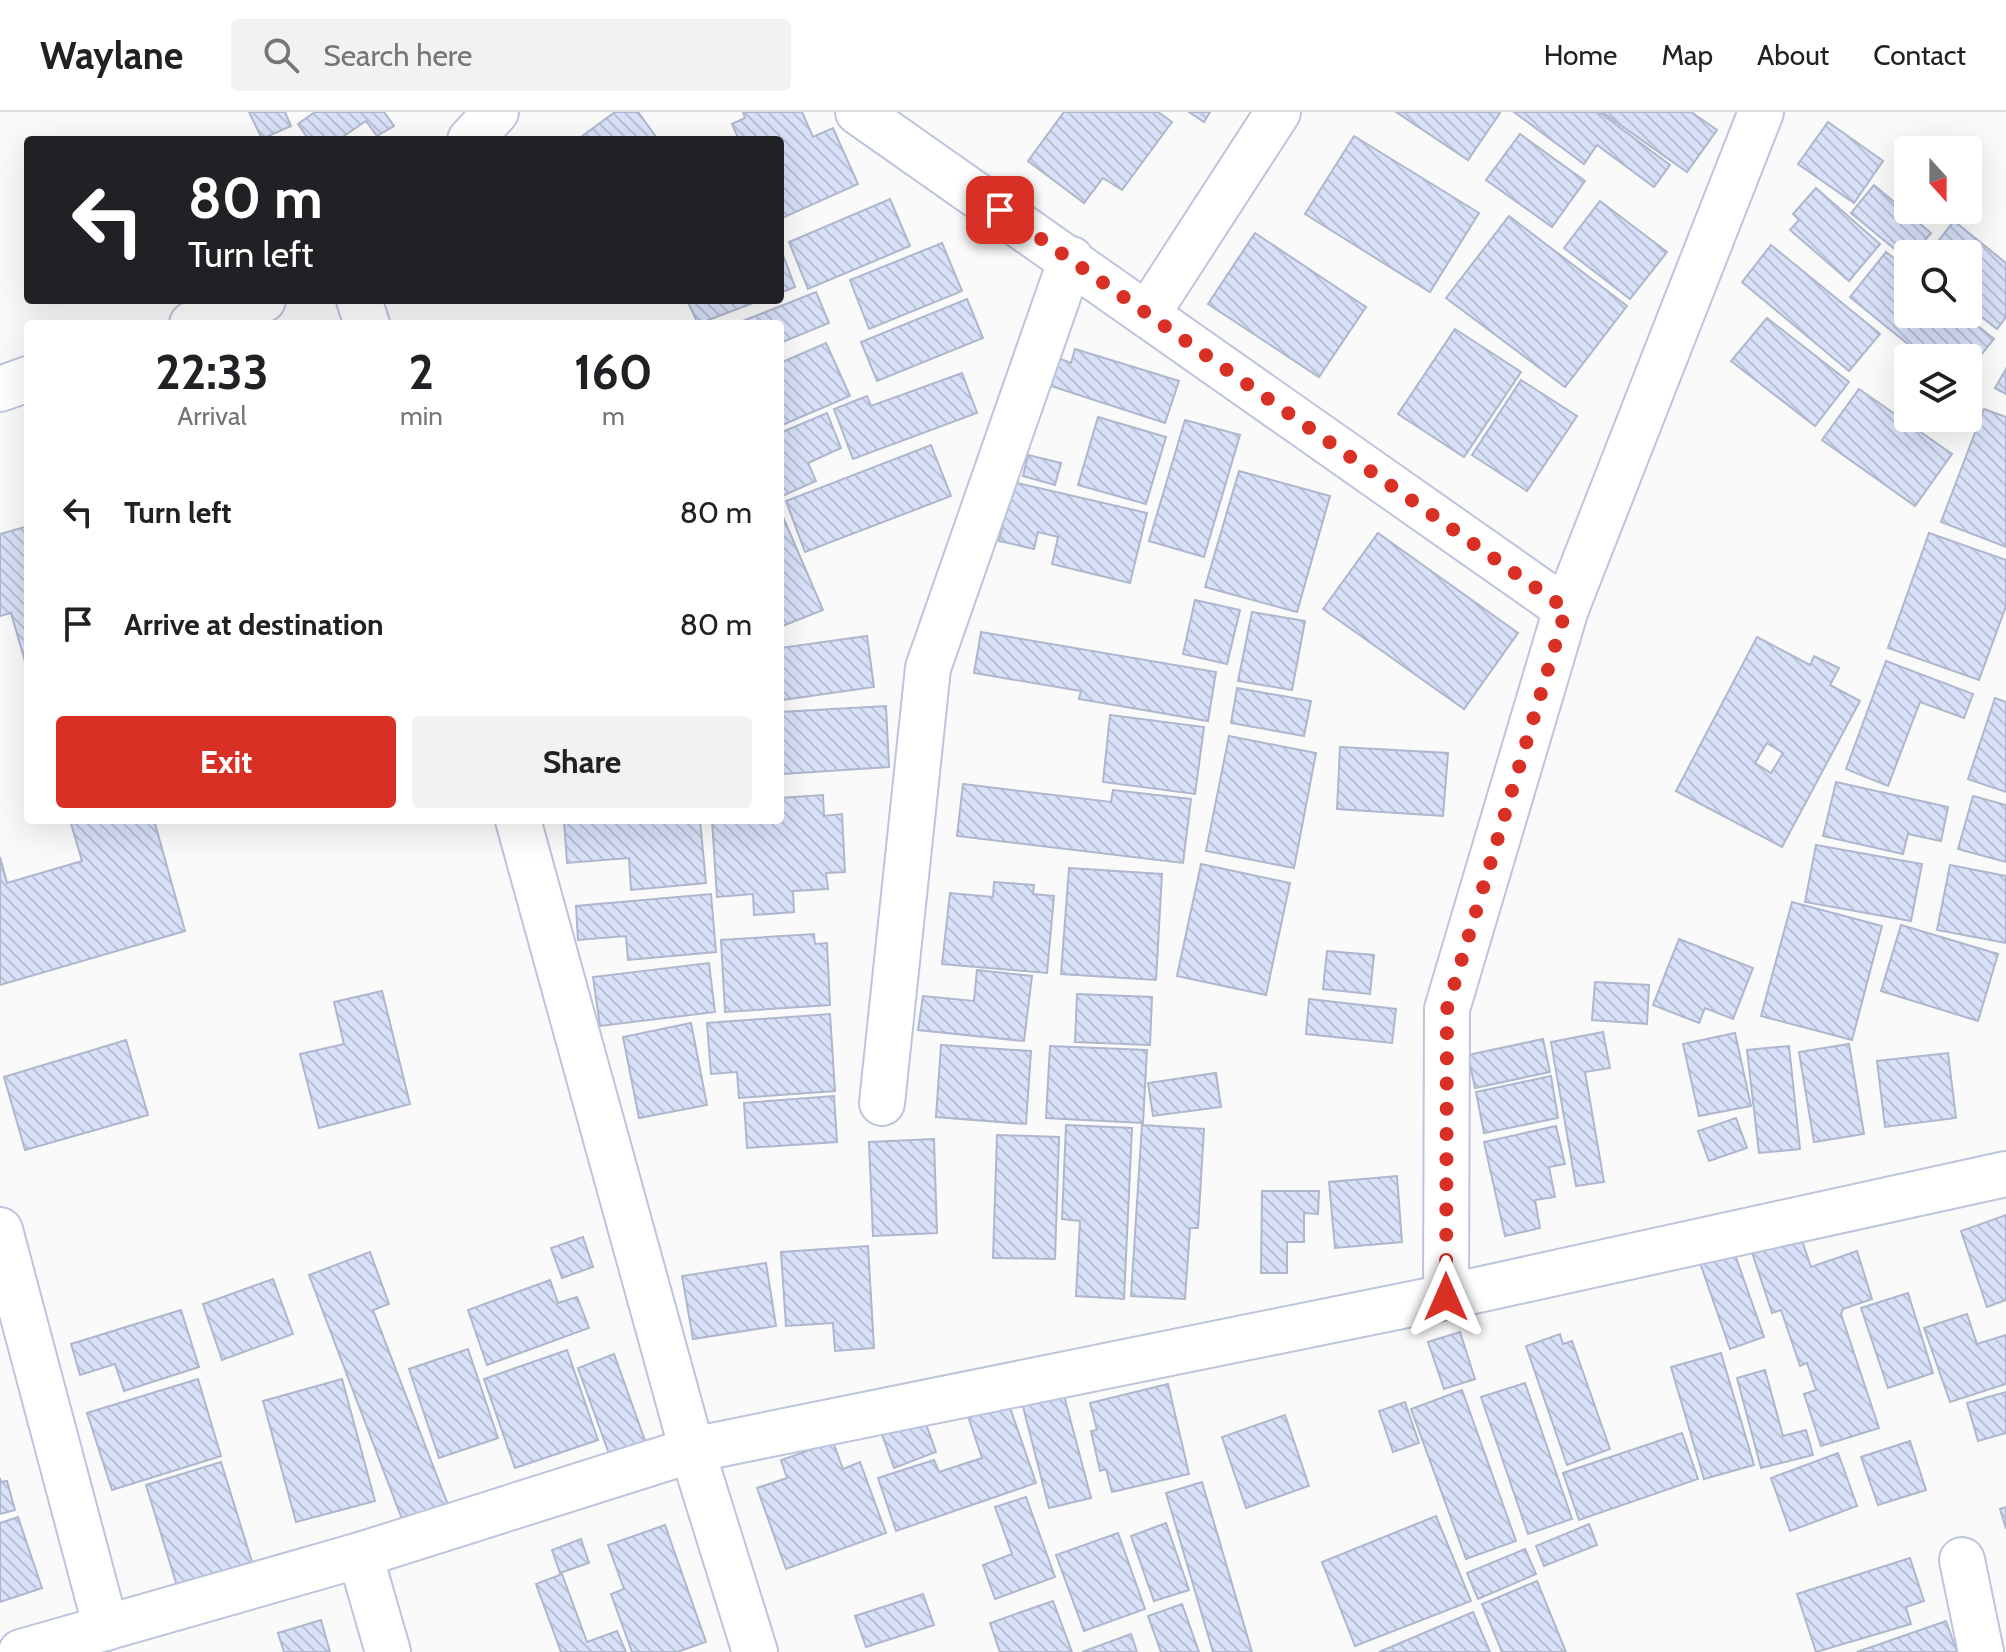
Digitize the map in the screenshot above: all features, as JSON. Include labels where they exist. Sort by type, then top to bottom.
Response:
[{"type":"street","points":[[474,136],[496,112]]},
{"type":"street","points":[[858,112],[1566,609]]},
{"type":"street","points":[[1148,313],[1278,112]]},
{"type":"street","points":[[1446,1297],[1447,1009],[1566,609],[1761,112]]},
{"type":"street","points":[[882,1103],[928,668],[1071,259]]},
{"type":"street","points":[[204,320],[251,304]]},
{"type":"street","points":[[0,389],[24,380]]},
{"type":"street","points":[[519,824],[692,1450],[755,1652]]},
{"type":"street","points":[[21,1652],[360,1555],[692,1450],[1446,1297],[2005,1171]]},
{"type":"street","points":[[0,1230],[106,1628]]},
{"type":"street","points":[[360,1555],[388,1652]]},
{"type":"street","points":[[1962,1560],[1981,1652]]},
{"type":"building","points":[[249,112],[285,112],[291,126],[269,136],[261,136]]},
{"type":"building","points":[[315,112],[384,112],[394,126],[377,136],[366,121],[344,136],[306,136],[298,124]]},
{"type":"building","points":[[615,112],[638,112],[656,136],[582,136]]},
{"type":"building","points":[[743,112],[802,112],[813,137],[833,128],[858,184],[784,217],[784,136],[737,136],[732,124],[745,118]]},
{"type":"building","points":[[1064,112],[1158,112],[1172,122],[1122,190],[1103,178],[1084,203],[1028,161]]},
{"type":"building","points":[[1189,112],[1210,112],[1204,122]]},
{"type":"building","points":[[1396,112],[1498,112],[1500,113],[1468,160]]},
{"type":"building","points":[[1514,112],[1599,112],[1670,165],[1654,187],[1597,145],[1584,164]]},
{"type":"building","points":[[1602,112],[1691,112],[1717,130],[1687,172]]},
{"type":"building","points":[[1828,122],[1883,161],[1854,203],[1798,164]]},
{"type":"building","points":[[1520,134],[1585,181],[1552,227],[1486,180]]},
{"type":"building","points":[[1354,136],[1479,213],[1430,292],[1305,214]]},
{"type":"building","points":[[1874,185],[1894,202],[1894,224],[1920,224],[1931,233],[1925,240],[1894,240],[1894,248],[1851,213]]},
{"type":"building","points":[[1816,188],[1880,244],[1849,281],[1790,230],[1799,220],[1793,214]]},
{"type":"building","points":[[890,199],[910,246],[808,289],[789,242]]},
{"type":"building","points":[[1600,201],[1667,252],[1630,299],[1564,248]]},
{"type":"building","points":[[1509,216],[1627,306],[1565,387],[1446,298]]},
{"type":"building","points":[[1952,224],[1958,224],[1978,240],[1939,240]]},
{"type":"building","points":[[1255,233],[1366,307],[1319,377],[1208,304]]},
{"type":"building","points":[[942,243],[962,291],[869,329],[850,280]]},
{"type":"building","points":[[1982,244],[2006,263],[2006,317],[1997,329],[1982,317]]},
{"type":"building","points":[[1771,245],[1880,334],[1849,371],[1742,282]]},
{"type":"building","points":[[1886,252],[1894,258],[1894,328],[1980,328],[1994,339],[1982,354],[1982,344],[1908,344],[1850,297]]},
{"type":"building","points":[[784,258],[795,287],[784,291]]},
{"type":"building","points":[[816,292],[829,323],[784,341],[784,320],[745,320]]},
{"type":"building","points":[[967,299],[983,338],[877,381],[861,342]]},
{"type":"building","points":[[689,304],[750,304],[708,320],[696,320]]},
{"type":"building","points":[[1767,318],[1849,382],[1815,426],[1731,361]]},
{"type":"building","points":[[1455,329],[1521,372],[1464,457],[1398,414]]},
{"type":"building","points":[[826,343],[850,396],[784,424],[784,361]]},
{"type":"building","points":[[1075,349],[1179,381],[1165,423],[1045,384],[1053,356],[1071,363]]},
{"type":"building","points":[[2006,369],[2006,394],[1995,388]]},
{"type":"building","points":[[962,373],[977,413],[853,459],[834,409],[867,396],[871,406]]},
{"type":"building","points":[[1521,380],[1577,416],[1527,491],[1472,455]]},
{"type":"building","points":[[1859,389],[1894,413],[1894,432],[1921,432],[1952,454],[1915,506],[1822,440]]},
{"type":"building","points":[[1984,409],[2006,417],[2006,547],[1941,522],[1975,432],[1982,432]]},
{"type":"building","points":[[827,413],[841,448],[808,463],[816,481],[784,495],[784,431]]},
{"type":"building","points":[[1098,417],[1166,437],[1146,504],[1078,485]]},
{"type":"building","points":[[1185,420],[1240,435],[1204,557],[1149,541]]},
{"type":"building","points":[[931,445],[951,496],[805,552],[786,501]]},
{"type":"building","points":[[1028,455],[1061,463],[1055,485],[1023,476]]},
{"type":"building","points":[[1239,471],[1330,496],[1297,612],[1205,587]]},
{"type":"building","points":[[1013,482],[1147,513],[1130,583],[1052,564],[1058,537],[1038,532],[1034,549],[999,541]]},
{"type":"building","points":[[784,519],[823,610],[784,625]]},
{"type":"building","points":[[24,527],[24,658],[11,613],[0,616],[0,534]]},
{"type":"building","points":[[1378,533],[1518,633],[1464,709],[1323,609]]},
{"type":"building","points":[[1929,533],[2006,560],[2006,606],[1979,680],[1888,648]]},
{"type":"building","points":[[1195,600],[1240,610],[1227,664],[1183,654]]},
{"type":"building","points":[[1252,612],[1305,621],[1292,690],[1238,681]]},
{"type":"building","points":[[981,632],[1216,672],[1208,721],[1079,699],[1081,691],[974,673]]},
{"type":"building","points":[[867,636],[874,687],[784,700],[784,647]]},
{"type":"building","points":[[1757,637],[1810,665],[1814,656],[1839,668],[1830,685],[1860,701],[1782,847],[1676,791]],"holes":[[[1767,743],[1783,753],[1771,773],[1755,763]]]},
{"type":"building","points":[[1886,661],[1973,694],[1964,718],[1920,702],[1888,786],[1846,769]]},
{"type":"building","points":[[1237,688],[1311,701],[1304,736],[1231,723]]},
{"type":"building","points":[[1995,698],[2006,702],[2006,792],[1968,779]]},
{"type":"building","points":[[886,706],[889,767],[784,774],[784,712]]},
{"type":"building","points":[[1110,715],[1204,727],[1195,794],[1103,782]]},
{"type":"building","points":[[1229,736],[1316,753],[1294,868],[1206,851]]},
{"type":"building","points":[[1340,747],[1448,753],[1443,816],[1337,809]]},
{"type":"building","points":[[1836,782],[1948,807],[1941,841],[1908,834],[1903,854],[1823,836]]},
{"type":"building","points":[[963,784],[1111,802],[1113,790],[1191,799],[1183,863],[957,836]]},
{"type":"building","points":[[823,795],[824,816],[842,814],[845,872],[826,873],[828,889],[793,891],[794,912],[754,915],[753,894],[717,897],[712,824],[784,824],[784,798]]},
{"type":"building","points":[[1973,796],[2006,805],[2006,862],[1958,849]]},
{"type":"building","points":[[71,824],[155,824],[185,931],[0,985],[0,857],[7,883],[82,861]]},
{"type":"building","points":[[564,824],[700,824],[706,883],[631,890],[629,858],[567,863]]},
{"type":"building","points":[[1816,845],[1922,864],[1911,921],[1805,902]]},
{"type":"building","points":[[1201,864],[1290,883],[1266,995],[1177,976]]},
{"type":"building","points":[[1950,865],[2006,876],[2006,943],[1937,930]]},
{"type":"building","points":[[1069,868],[1162,874],[1156,980],[1061,974]]},
{"type":"building","points":[[994,882],[1034,885],[1033,894],[1054,896],[1047,973],[942,964],[950,893],[993,897]]},
{"type":"building","points":[[711,894],[716,952],[628,960],[626,936],[578,940],[576,906]]},
{"type":"building","points":[[1792,902],[1882,926],[1852,1040],[1761,1016]]},
{"type":"building","points":[[1901,925],[1998,954],[1978,1021],[1881,991]]},
{"type":"building","points":[[814,934],[815,944],[827,943],[830,1005],[725,1012],[721,940]]},
{"type":"building","points":[[1679,939],[1753,968],[1733,1019],[1705,1008],[1699,1023],[1653,1005]]},
{"type":"building","points":[[1327,951],[1374,955],[1370,994],[1323,989]]},
{"type":"building","points":[[709,963],[715,1012],[600,1026],[593,977]]},
{"type":"building","points":[[977,970],[1032,976],[1024,1041],[918,1030],[923,996],[974,1001]]},
{"type":"building","points":[[1595,982],[1649,985],[1647,1024],[1592,1020]]},
{"type":"building","points":[[382,991],[410,1104],[319,1128],[300,1054],[344,1044],[334,1002]]},
{"type":"building","points":[[1077,994],[1152,997],[1150,1045],[1075,1042]]},
{"type":"building","points":[[1309,999],[1396,1009],[1392,1043],[1306,1034]]},
{"type":"building","points":[[830,1014],[835,1091],[739,1098],[737,1072],[711,1074],[707,1023]]},
{"type":"building","points":[[691,1023],[707,1105],[639,1118],[623,1037]]},
{"type":"building","points":[[1603,1032],[1610,1068],[1585,1072],[1604,1182],[1576,1186],[1551,1042]]},
{"type":"building","points":[[1735,1033],[1751,1106],[1699,1116],[1683,1044]]},
{"type":"building","points":[[1543,1039],[1550,1072],[1475,1088],[1468,1055]]},
{"type":"building","points":[[126,1040],[148,1115],[25,1150],[4,1077]]},
{"type":"building","points":[[1849,1044],[1864,1134],[1814,1142],[1799,1052]]},
{"type":"building","points":[[941,1045],[1031,1051],[1026,1124],[936,1117]]},
{"type":"building","points":[[1050,1046],[1147,1050],[1143,1123],[1046,1118]]},
{"type":"building","points":[[1789,1046],[1800,1149],[1759,1153],[1747,1050]]},
{"type":"building","points":[[1948,1053],[1956,1118],[1885,1127],[1877,1061]]},
{"type":"building","points":[[1216,1073],[1221,1107],[1153,1116],[1148,1083]]},
{"type":"building","points":[[1551,1076],[1558,1118],[1484,1133],[1476,1092]]},
{"type":"building","points":[[834,1096],[837,1142],[747,1148],[744,1103]]},
{"type":"building","points":[[1736,1118],[1747,1148],[1709,1161],[1698,1131]]},
{"type":"building","points":[[1066,1125],[1132,1128],[1124,1299],[1076,1296],[1080,1221],[1062,1219]]},
{"type":"building","points":[[1142,1125],[1204,1129],[1198,1228],[1190,1228],[1185,1299],[1131,1296]]},
{"type":"building","points":[[1556,1126],[1565,1164],[1549,1167],[1555,1197],[1535,1200],[1540,1228],[1505,1236],[1484,1142]]},
{"type":"building","points":[[997,1135],[1059,1137],[1055,1259],[993,1258]]},
{"type":"building","points":[[934,1139],[937,1233],[873,1236],[869,1142]]},
{"type":"building","points":[[1397,1176],[1402,1242],[1335,1248],[1329,1182]]},
{"type":"building","points":[[1262,1191],[1319,1191],[1318,1214],[1304,1213],[1304,1242],[1287,1242],[1287,1273],[1261,1273]]},
{"type":"building","points":[[2006,1215],[2006,1300],[1987,1307],[1961,1231]]},
{"type":"building","points":[[1797,1226],[1811,1267],[1857,1251],[1872,1299],[1843,1309],[1841,1314],[1879,1428],[1821,1446],[1804,1394],[1816,1390],[1807,1363],[1800,1366],[1781,1310],[1772,1313],[1749,1243]]},
{"type":"building","points":[[583,1237],[593,1267],[562,1278],[551,1248]]},
{"type":"building","points":[[868,1246],[874,1348],[835,1351],[833,1323],[786,1326],[781,1252]]},
{"type":"building","points":[[1733,1249],[1764,1337],[1730,1349],[1699,1260]]},
{"type":"building","points":[[370,1252],[389,1304],[373,1310],[450,1510],[405,1527],[309,1275]]},
{"type":"building","points":[[766,1263],[776,1326],[693,1339],[682,1276]]},
{"type":"building","points":[[273,1279],[293,1334],[222,1360],[203,1304]]},
{"type":"building","points":[[550,1280],[558,1303],[577,1297],[589,1328],[487,1365],[468,1310]]},
{"type":"building","points":[[1908,1293],[1933,1373],[1888,1388],[1861,1308]]},
{"type":"building","points":[[181,1310],[199,1367],[124,1391],[115,1364],[80,1375],[71,1344]]},
{"type":"building","points":[[1967,1314],[1977,1344],[2006,1335],[2006,1384],[1950,1402],[1924,1328]]},
{"type":"building","points":[[1460,1332],[1475,1379],[1444,1389],[1428,1342]]},
{"type":"building","points":[[1560,1334],[1563,1344],[1572,1341],[1610,1449],[1567,1465],[1526,1346]]},
{"type":"building","points":[[468,1349],[498,1438],[439,1458],[409,1369]]},
{"type":"building","points":[[567,1350],[598,1440],[515,1468],[484,1379]]},
{"type":"building","points":[[1721,1353],[1754,1465],[1704,1479],[1671,1367]]},
{"type":"building","points":[[614,1354],[648,1449],[612,1462],[578,1368]]},
{"type":"building","points":[[1765,1370],[1783,1436],[1806,1430],[1813,1455],[1761,1468],[1737,1378]]},
{"type":"building","points":[[198,1379],[221,1456],[112,1490],[87,1413]]},
{"type":"building","points":[[342,1379],[375,1501],[296,1522],[263,1401]]},
{"type":"building","points":[[1525,1383],[1572,1519],[1528,1534],[1481,1397]]},
{"type":"building","points":[[1061,1384],[1091,1498],[1049,1508],[1020,1395]]},
{"type":"building","points":[[1168,1384],[1189,1474],[1112,1492],[1106,1469],[1100,1471],[1091,1431],[1097,1430],[1090,1403]]},
{"type":"building","points":[[1462,1390],[1516,1541],[1466,1559],[1411,1409]]},
{"type":"building","points":[[2006,1392],[2006,1433],[1978,1441],[1967,1403]]},
{"type":"building","points":[[1007,1399],[1036,1483],[896,1531],[878,1478],[934,1460],[939,1472],[982,1458],[967,1413]]},
{"type":"building","points":[[1405,1402],[1419,1443],[1393,1452],[1379,1411]]},
{"type":"building","points":[[921,1410],[936,1452],[894,1468],[879,1426]]},
{"type":"building","points":[[1285,1415],[1309,1486],[1246,1508],[1222,1437]]},
{"type":"building","points":[[1682,1433],[1698,1479],[1579,1520],[1563,1473]]},
{"type":"building","points":[[1910,1441],[1926,1490],[1878,1505],[1861,1457]]},
{"type":"building","points":[[833,1442],[843,1469],[860,1462],[886,1533],[786,1569],[757,1488],[787,1478],[781,1460]]},
{"type":"building","points":[[1838,1453],[1857,1506],[1790,1531],[1771,1478]]},
{"type":"building","points":[[221,1462],[252,1562],[177,1586],[146,1485]]},
{"type":"building","points":[[0,1478],[1,1482],[7,1481],[15,1510],[0,1514]]},
{"type":"building","points":[[1202,1482],[1252,1652],[1213,1652],[1166,1493]]},
{"type":"building","points":[[1026,1497],[1055,1577],[995,1599],[983,1565],[1012,1554],[995,1507]]},
{"type":"building","points":[[2006,1507],[2006,1529],[2000,1509]]},
{"type":"building","points":[[1436,1516],[1471,1601],[1355,1646],[1322,1562]]},
{"type":"building","points":[[18,1517],[42,1588],[0,1602],[0,1523]]},
{"type":"building","points":[[1166,1523],[1189,1590],[1154,1601],[1131,1536]]},
{"type":"building","points":[[1589,1524],[1597,1545],[1544,1566],[1536,1546]]},
{"type":"building","points":[[665,1525],[706,1642],[677,1652],[632,1652],[611,1594],[624,1589],[608,1545]]},
{"type":"building","points":[[1118,1533],[1145,1609],[1084,1631],[1056,1555]]},
{"type":"building","points":[[581,1539],[589,1563],[560,1573],[552,1550]]},
{"type":"building","points":[[1525,1549],[1536,1574],[1478,1599],[1467,1573]]},
{"type":"building","points":[[1910,1558],[1924,1601],[1906,1607],[1911,1624],[1816,1652],[1797,1594]]},
{"type":"building","points":[[562,1574],[587,1642],[617,1631],[626,1652],[561,1652],[536,1584]]},
{"type":"building","points":[[1537,1581],[1566,1652],[1502,1652],[1482,1604]]},
{"type":"building","points":[[923,1594],[934,1625],[866,1647],[855,1616]]},
{"type":"building","points":[[1053,1601],[1072,1652],[1000,1652],[990,1623]]},
{"type":"building","points":[[1182,1604],[1199,1652],[1161,1652],[1148,1616]]},
{"type":"building","points":[[1473,1612],[1490,1652],[1379,1652]]},
{"type":"building","points":[[321,1620],[330,1652],[284,1652],[278,1633]]},
{"type":"building","points":[[1946,1621],[1957,1652],[1857,1652]]},
{"type":"building","points":[[1131,1634],[1137,1652],[1082,1652]]},
{"type":"route","points":[[1000,210],[1566,609],[1447,1009],[1446,1297]]}]
